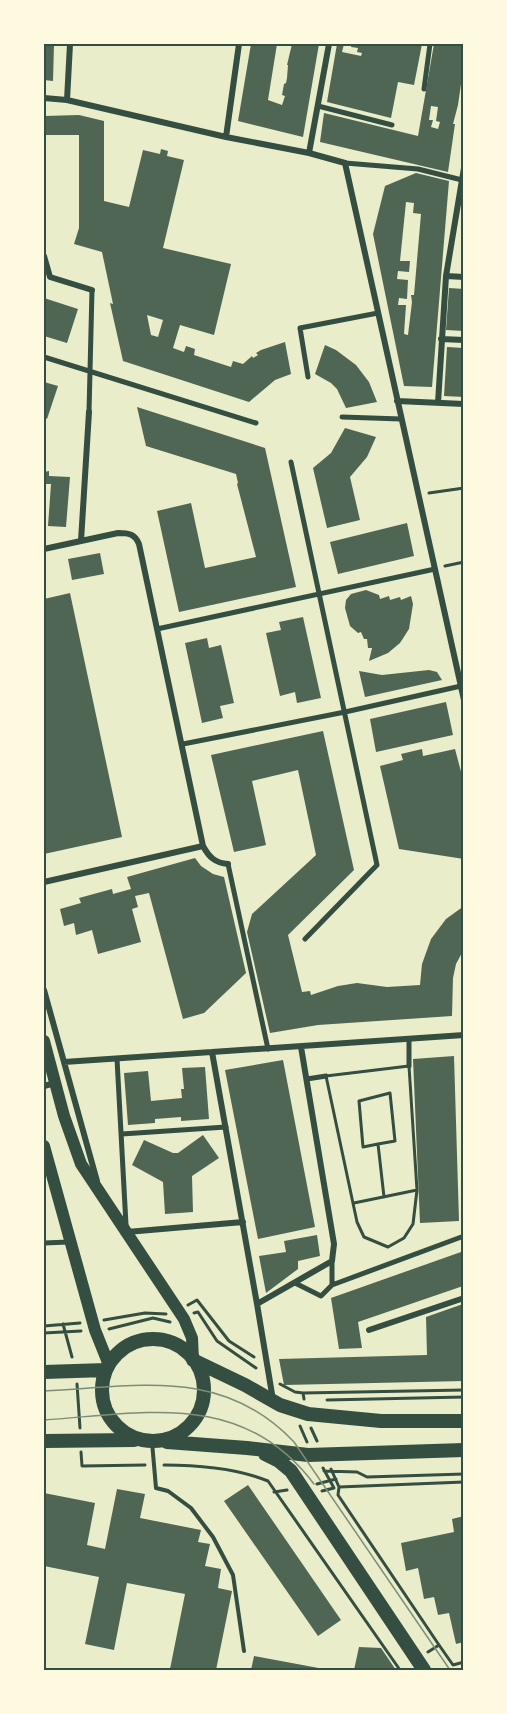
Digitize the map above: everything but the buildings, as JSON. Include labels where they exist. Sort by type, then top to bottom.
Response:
[{"type":"main road","points":[[44,1041],[49,1085],[77,1155],[86,1174],[184,1319],[192,1338],[194,1360],[204,1389],[198,1414],[185,1430],[166,1440],[150,1441],[128,1435],[116,1427],[104,1407],[102,1388],[107,1367],[126,1347],[152,1339],[179,1346],[194,1360],[294,1411],[373,1421],[464,1420]]},
{"type":"main road","points":[[44,1146],[49,1187],[70,1242],[107,1367]]},
{"type":"main road","points":[[44,1372],[107,1367]]},
{"type":"main road","points":[[44,1441],[150,1441],[325,1455],[464,1450]]},
{"type":"main road","points":[[247,1448],[279,1461],[291,1471],[424,1671]]},
{"type":"street","points":[[67,100],[70,44]]},
{"type":"street","points":[[226,137],[239,44]]},
{"type":"street","points":[[309,153],[328,44]]},
{"type":"street","points":[[424,89],[430,44]]},
{"type":"street","points":[[44,98],[67,100],[345,163],[418,169],[462,180]]},
{"type":"street","points":[[318,106],[393,125]]},
{"type":"street","points":[[345,163],[464,700]]},
{"type":"street","points":[[438,403],[446,276],[464,168]]},
{"type":"street","points":[[44,256],[50,277],[92,290],[89,412],[81,541]]},
{"type":"street","points":[[446,276],[464,277]]},
{"type":"street","points":[[308,377],[300,328],[378,313]]},
{"type":"street","points":[[441,339],[464,340]]},
{"type":"street","points":[[44,357],[256,423]]},
{"type":"street","points":[[397,401],[464,404]]},
{"type":"street","points":[[342,417],[401,419]]},
{"type":"street","points":[[291,462],[377,865],[305,939]]},
{"type":"street","points":[[44,549],[118,534],[130,534],[136,537],[183,744],[203,846],[217,862],[228,864],[268,1049]]},
{"type":"street","points":[[158,629],[435,568]]},
{"type":"street","points":[[183,744],[345,712],[460,686]]},
{"type":"street","points":[[44,882],[203,846]]},
{"type":"street","points":[[44,990],[102,1196]]},
{"type":"street","points":[[64,1062],[464,1035]]},
{"type":"street","points":[[409,1039],[409,1066]]},
{"type":"street","points":[[301,1047],[334,1244],[332,1285]]},
{"type":"street","points":[[212,1052],[273,1401]]},
{"type":"street","points":[[117,1059],[126,1233],[243,1222]]},
{"type":"street","points":[[307,1079],[326,1076]]},
{"type":"street","points":[[122,1134],[225,1127]]},
{"type":"street","points":[[295,1283],[321,1296],[332,1285],[464,1236]]},
{"type":"street","points":[[44,1243],[70,1242]]},
{"type":"street","points":[[257,1304],[332,1261]]},
{"type":"street","points":[[369,1330],[464,1298]]},
{"type":"lane","points":[[150,1441],[156,1488],[168,1491],[191,1508],[213,1536],[233,1575],[244,1651]]},
{"type":"path","points":[[418,495],[464,488]]},
{"type":"path","points":[[435,568],[464,562]]},
{"type":"path","points":[[409,1066],[417,1190],[413,1224],[404,1238],[388,1246],[364,1237],[357,1222],[326,1076],[409,1066]]},
{"type":"path","points":[[390,1093],[395,1141],[378,1144],[363,1147],[359,1101],[390,1093]]},
{"type":"path","points":[[378,1144],[384,1197]]},
{"type":"path","points":[[354,1204],[417,1190]]},
{"type":"path","points":[[63,1324],[76,1370],[82,1466],[183,1465],[251,1474],[268,1480],[400,1671]]},
{"type":"path","points":[[44,1333],[95,1330]]},
{"type":"path","points":[[464,1390],[303,1393],[312,1432],[339,1487],[338,1495],[453,1665],[464,1662]]},
{"type":"path","points":[[324,1471],[357,1472],[367,1477],[464,1473]]},
{"type":"path","points":[[339,1487],[464,1482]]},
{"type":"tram line","points":[[44,1391],[145,1385],[177,1386],[208,1391],[238,1401],[266,1418],[294,1442],[450,1670]]},
{"type":"tram line","points":[[44,1420],[156,1412],[191,1414],[224,1421],[256,1433],[286,1454],[314,1484]]}]
